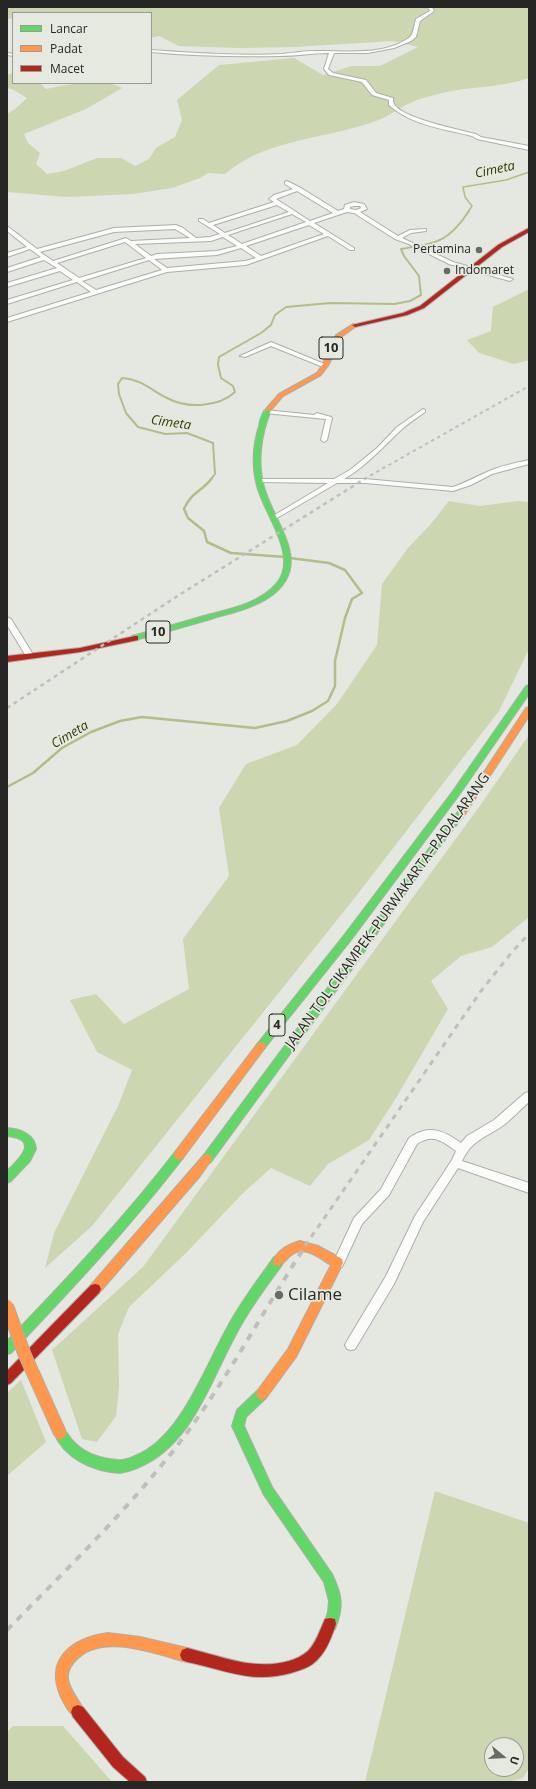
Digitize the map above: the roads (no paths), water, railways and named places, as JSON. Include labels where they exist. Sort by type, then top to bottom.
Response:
[{"type":"main road","name":"10","points":[[7,659],[66,652],[114,643],[251,603],[274,590],[284,578],[287,565],[288,545],[262,491],[259,480],[258,444],[266,412],[270,403],[279,395],[312,379],[320,373],[325,366],[338,335],[368,321],[411,313],[433,298],[494,250],[529,230]]},
{"type":"main road","name":"JALAN TOL CIKAMPEK–PURWAKARTA–PADALARANG","points":[[7,1349],[48,1307],[114,1234],[178,1157],[274,1028],[348,937],[456,793],[529,688]]},
{"type":"main road","name":"JALAN TOL CIKAMPEK–PURWAKARTA–PADALARANG","points":[[7,1379],[87,1298],[196,1173],[349,966],[420,866],[461,814],[529,710]]},
{"type":"main road","points":[[7,1132],[19,1133],[23,1135],[30,1143],[31,1149],[29,1154],[7,1178]]},
{"type":"main road","points":[[7,1306],[24,1353],[68,1448],[76,1455],[91,1462],[115,1466],[127,1466],[142,1461],[157,1452],[168,1438],[200,1393],[233,1326],[284,1253],[292,1246],[300,1244],[306,1245],[338,1262],[292,1353],[265,1391],[241,1414],[238,1422],[238,1426],[272,1498],[322,1568],[334,1591],[336,1602],[335,1613],[322,1643],[312,1656],[300,1663],[266,1672],[244,1670],[208,1659],[104,1640],[91,1641],[72,1652],[63,1666],[62,1672],[63,1684],[69,1700],[119,1762],[140,1782]]},
{"type":"street","points":[[152,51],[188,54],[250,55],[375,51],[392,47],[410,40],[414,36],[418,20],[432,11],[430,7]]},
{"type":"street","points":[[331,52],[332,56],[326,69],[330,74],[364,81],[374,94],[391,99],[391,104],[398,111],[412,118],[474,135],[479,138],[529,148]]},
{"type":"street","points":[[287,183],[334,214]]},
{"type":"street","points":[[296,189],[273,197],[272,200],[307,223],[352,248]]},
{"type":"street","points":[[207,225],[278,203]]},
{"type":"street","points":[[347,210],[346,207],[349,205],[357,204],[363,206],[363,210],[403,235],[413,244]]},
{"type":"street","points":[[7,302],[149,258],[166,255],[217,254],[347,210],[356,212],[396,238],[413,244],[451,263],[510,279]]},
{"type":"street","points":[[356,212],[363,210]]},
{"type":"street","points":[[52,263],[128,241],[211,239],[292,212]]},
{"type":"street","points":[[201,220],[260,258]]},
{"type":"street","points":[[36,251],[114,230],[176,227],[195,240]]},
{"type":"street","points":[[7,228],[45,258],[95,292]]},
{"type":"street","points":[[114,230],[166,270]]},
{"type":"street","points":[[396,238],[424,230]]},
{"type":"street","points":[[7,320],[166,270],[237,264],[260,258],[328,234]]},
{"type":"street","points":[[8,254],[31,247]]},
{"type":"street","points":[[7,270],[45,258]]},
{"type":"street","points":[[7,285],[61,269]]},
{"type":"street","points":[[13,311],[19,316]]},
{"type":"street","points":[[243,356],[271,344],[325,366]]},
{"type":"street","points":[[275,517],[352,471],[379,449],[399,428],[423,411]]},
{"type":"street","points":[[266,412],[316,417],[317,415],[329,418],[324,440]]},
{"type":"street","points":[[259,480],[365,481],[453,489],[469,484],[490,473],[528,461]]},
{"type":"street","points":[[7,619],[30,656]]},
{"type":"street","points":[[351,1345],[390,1280],[419,1219],[456,1163],[462,1150],[471,1139],[501,1121],[529,1096]]},
{"type":"street","points":[[338,1262],[358,1221],[384,1192],[419,1136],[427,1133],[437,1134],[449,1140],[462,1150]]},
{"type":"street","points":[[456,1163],[523,1188],[529,1188]]},
{"type":"waterway","name":"Cimeta","points":[[468,212],[472,206],[465,197],[463,187],[506,180],[529,172]]},
{"type":"waterway","name":"Cimeta","points":[[211,479],[215,474],[213,443],[187,433],[165,434],[138,427],[126,413],[119,394],[118,384],[122,378],[135,380],[175,402],[202,405],[220,401],[235,392],[233,386],[221,378],[218,365],[219,357],[261,333],[271,325],[275,315],[286,307],[330,303],[394,304],[410,301],[421,295],[419,276],[404,256],[401,249],[440,240],[454,230],[469,211]]},
{"type":"waterway","name":"Cimeta","points":[[212,478],[193,495],[184,509],[188,518],[204,531],[207,542],[231,553],[285,557]]},
{"type":"waterway","name":"Cimeta","points":[[7,787],[33,773],[62,748],[91,732],[120,721],[142,717],[255,728],[287,721],[312,711],[328,701],[335,686],[335,661],[345,618],[352,599],[362,593],[345,570],[329,563],[290,558]]},
{"type":"railway","points":[[364,479],[529,386]]},
{"type":"railway","points":[[7,708],[176,597],[366,478]]},
{"type":"railway","points":[[305,1246],[481,991],[512,952],[529,934]]},
{"type":"railway","points":[[7,1630],[122,1511],[166,1460],[218,1388],[306,1245]]},
{"type":"place","name":"Pertamina","points":[[479,250]]},
{"type":"place","name":"Indomaret","points":[[447,271]]},
{"type":"place","name":"Cilame","points":[[279,1295]]}]
